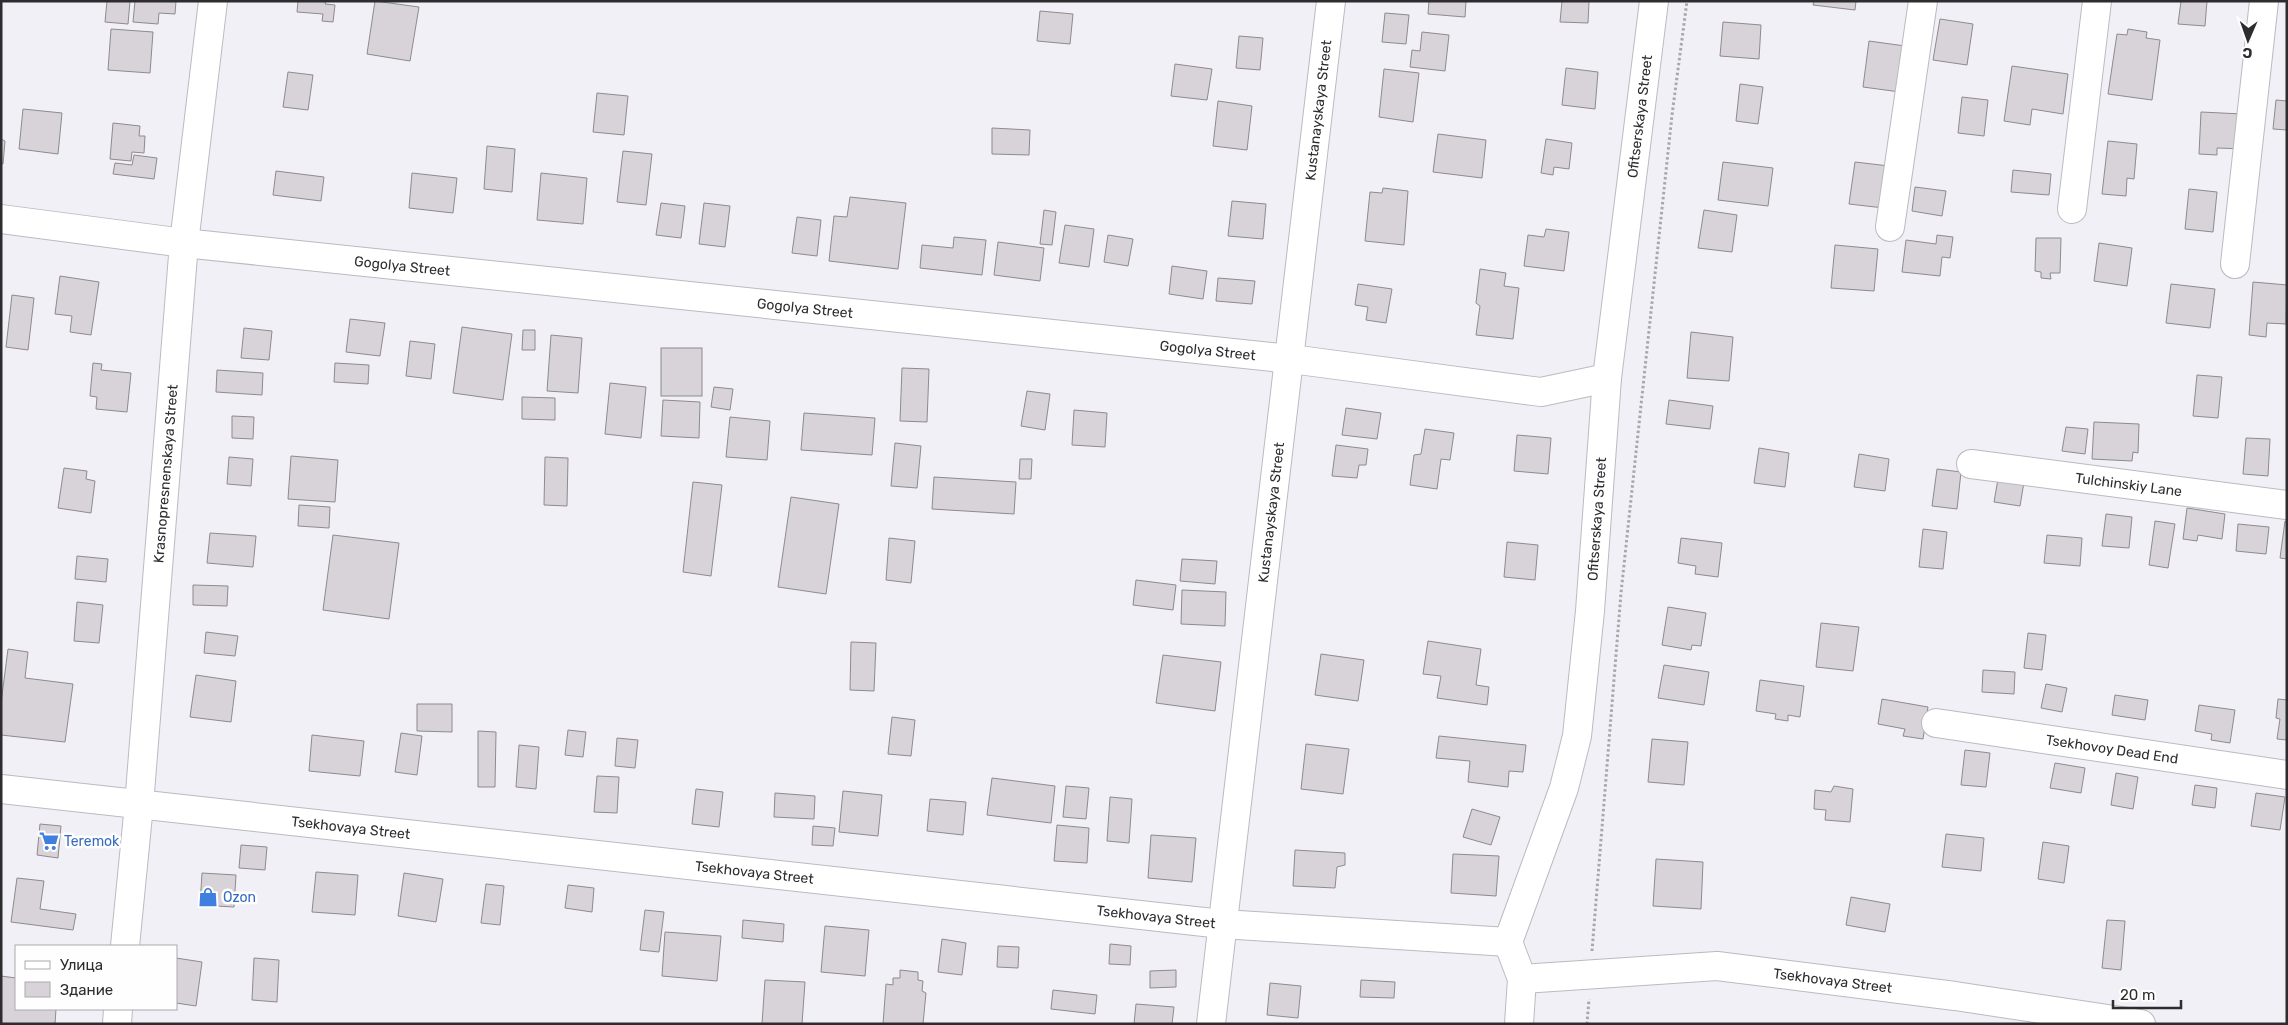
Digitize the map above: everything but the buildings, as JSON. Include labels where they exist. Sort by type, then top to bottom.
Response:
[{"type":"street","name":"Krasnopresnenskaya Street","points":[[125,945],[139,805],[184,243],[213,1]]},
{"type":"street","name":"Kustanayskaya Street","points":[[1211,1024],[1291,359],[1331,1]]},
{"type":"street","name":"Ofitserskaya Street","points":[[1508,942],[1564,788],[1577,736],[1590,611],[1607,378],[1654,1]]},
{"type":"street","points":[[1890,227],[1923,1]]},
{"type":"street","points":[[2072,208],[2097,1]]},
{"type":"street","points":[[2236,264],[2264,1]]},
{"type":"street","name":"Gogolya Street","points":[[1,219],[184,243],[1291,359],[1541,392],[1607,378]]},
{"type":"street","name":"Tulchinskiy Lane","points":[[1971,464],[2287,505]]},
{"type":"street","name":"Tsekhovoy Dead End","points":[[1936,723],[2287,775]]},
{"type":"street","name":"Tsekhovaya Street","points":[[1,789],[1222,924],[1508,942]]},
{"type":"street","points":[[1508,942],[1522,979],[1519,1024]]},
{"type":"street","name":"Tsekhovaya Street","points":[[1522,979],[1717,966],[1955,996],[2141,1024]]},
{"type":"street","points":[[117,1024],[118,1010]]},
{"type":"path","points":[[1587,1024],[1621,593],[1672,115],[1687,1]]},
{"type":"place","name":"Teremok","points":[[49,841]]},
{"type":"place","name":"Ozon","points":[[208,897]]}]
